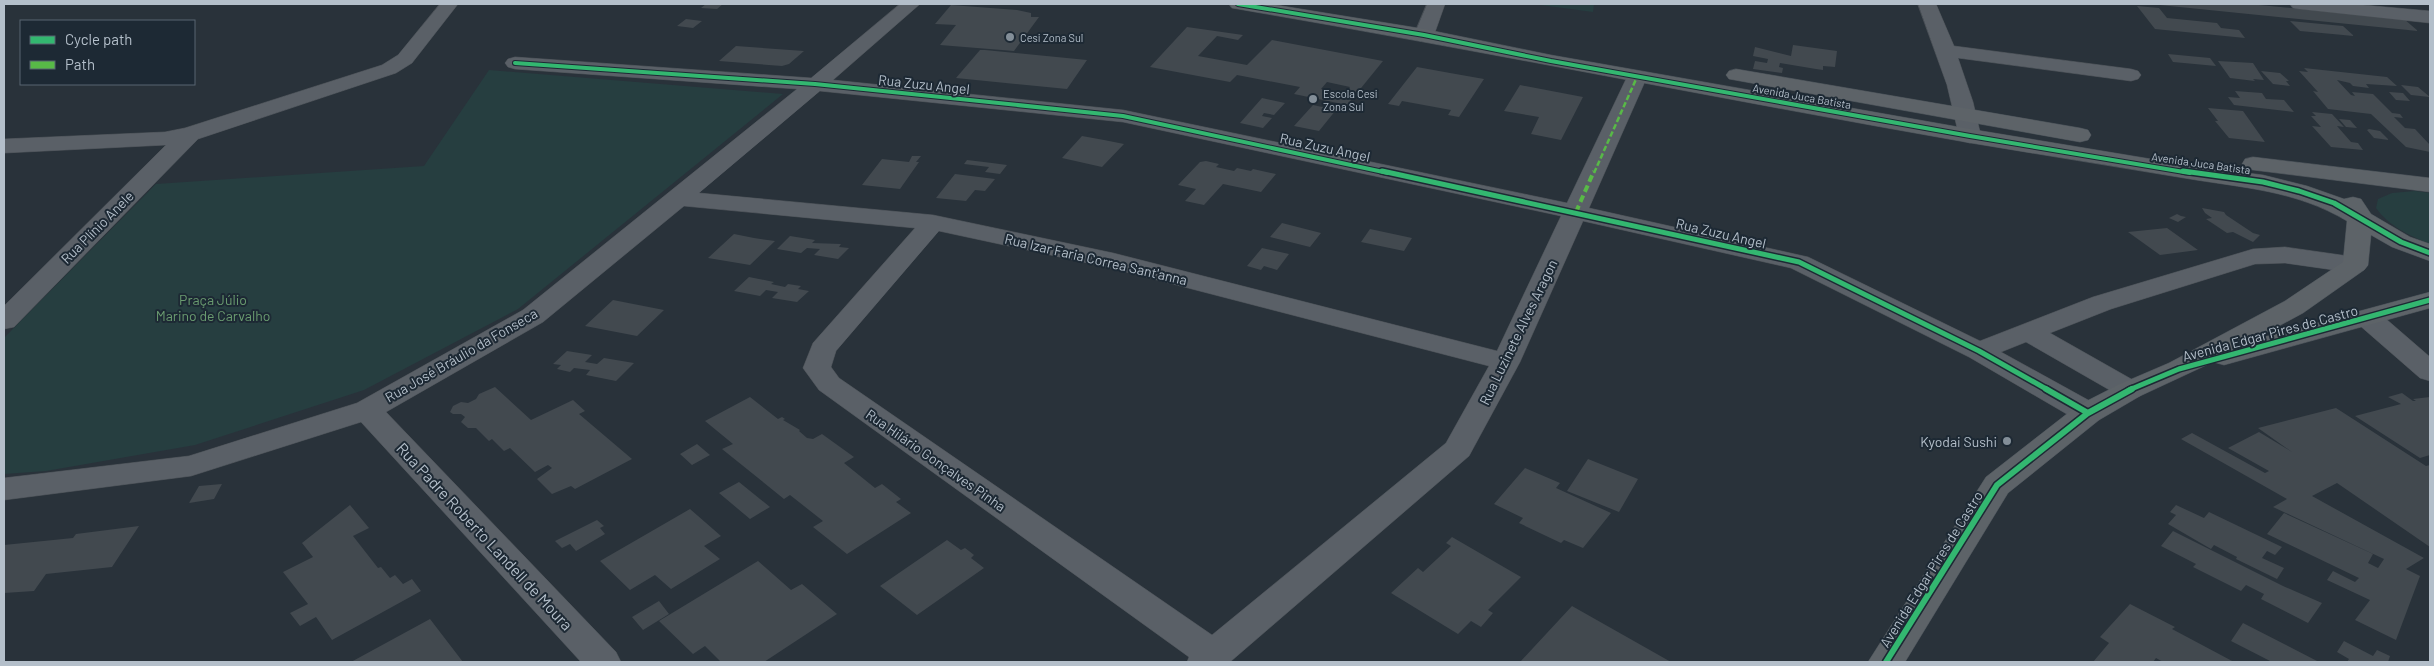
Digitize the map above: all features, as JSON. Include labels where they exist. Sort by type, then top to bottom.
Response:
[{"type":"main road","name":"Avenida Juca Batista","points":[[1238,4],[1424,35],[1555,54],[1968,125],[2194,173],[2263,182],[2299,191],[2334,203],[2360,216],[2401,242],[2430,254]]},
{"type":"main road","name":"Avenida Juca Batista","points":[[1555,54],[1637,77],[2214,160],[2430,184]]},
{"type":"main road","points":[[2355,265],[2360,216],[2353,205],[2352,194],[2362,187],[2377,182],[2405,182]]},
{"type":"main road","name":"Avenida Edgar Pires de Castro","points":[[1886,662],[1997,485],[2088,412],[2130,390],[2179,369],[2294,307],[2355,265]]},
{"type":"main road","name":"Avenida Edgar Pires de Castro","points":[[2179,369],[2430,300]]},
{"type":"street","points":[[4,146],[165,139],[190,134],[389,69],[405,59],[449,4]]},
{"type":"street","name":"Rua José Bráulio da Fonseca","points":[[4,489],[191,466],[367,410],[533,316],[679,198],[911,4]]},
{"type":"street","points":[[1424,35],[1436,4]]},
{"type":"street","points":[[1927,4],[1946,51],[1968,125]]},
{"type":"street","points":[[2299,4],[2430,17]]},
{"type":"street","points":[[1946,51],[2131,75]]},
{"type":"street","name":"Rua Zuzu Angel","points":[[515,62],[815,84],[1123,116],[1576,212],[1799,262],[1979,351],[2088,412]]},
{"type":"street","name":"Rua Luzinete Alves Aragon","points":[[1209,659],[1458,449],[1506,362],[1637,77]]},
{"type":"street","name":"Rua Plínio Anele","points":[[4,321],[190,134]]},
{"type":"street","name":"Rua Izar Faria Correa Sant'anna","points":[[679,198],[933,222],[1113,261],[1506,362]]},
{"type":"street","name":"Rua Hilário Gonçalves Pinha","points":[[933,222],[822,349],[817,368],[829,384],[1209,659]]},
{"type":"street","points":[[1979,351],[2102,303],[2253,257],[2285,255],[2355,265]]},
{"type":"street","points":[[2368,318],[2430,372]]},
{"type":"street","points":[[2028,332],[2130,390]]},
{"type":"street","name":"Rua Padre Roberto Landell de Moura","points":[[367,410],[603,662]]},
{"type":"green space","points":[[1533,4],[1594,4],[1593,12]]},
{"type":"green space","name":"Praça Júlio Marino de Carvalho","points":[[489,70],[783,94],[518,309],[364,390],[195,445],[46,471],[4,474],[4,338],[156,184],[424,166]]},
{"type":"green space","points":[[2415,191],[2430,193],[2430,244],[2407,234],[2381,215],[2376,208],[2378,199],[2392,193]]},
{"type":"building","points":[[706,4],[723,4],[717,9],[701,8]]},
{"type":"building","points":[[2150,4],[2249,4],[2404,19],[2418,31]]},
{"type":"building","points":[[951,5],[1017,10],[1031,13],[1031,17],[1039,17],[1014,51],[940,45],[956,25],[935,24]]},
{"type":"building","points":[[2137,6],[2159,8],[2167,18],[2217,23],[2221,28],[2239,30],[2245,38],[2155,29]]},
{"type":"building","points":[[686,19],[702,21],[693,28],[677,26]]},
{"type":"building","points":[[2290,21],[2343,26],[2354,36],[2300,31]]},
{"type":"building","points":[[1187,27],[1243,35],[1238,40],[1217,36],[1198,56],[1247,65],[1272,40],[1383,61],[1357,93],[1347,91],[1350,87],[1327,82],[1321,89],[1355,95],[1347,105],[1294,94],[1300,87],[1237,75],[1230,82],[1150,67]]},
{"type":"building","points":[[1793,45],[1837,51],[1835,67],[1823,66],[1823,70],[1780,63],[1779,67],[1783,68],[1782,73],[1753,69],[1755,61],[1767,63],[1768,59],[1753,56],[1755,47],[1791,56]]},
{"type":"building","points":[[736,46],[804,51],[789,64],[782,66],[719,61]]},
{"type":"building","points":[[980,50],[1087,60],[1067,89],[956,78]]},
{"type":"building","points":[[2168,54],[2210,58],[2216,66],[2173,62]]},
{"type":"building","points":[[2218,61],[2253,63],[2264,80],[2253,79],[2255,81],[2230,78]]},
{"type":"building","points":[[1417,67],[1484,79],[1459,117],[1448,115],[1451,110],[1402,101],[1399,106],[1388,104]]},
{"type":"building","points":[[2304,68],[2387,77],[2397,86],[2366,84],[2369,88],[2353,86],[2350,83],[2337,80],[2351,95],[2355,96],[2352,92],[2373,94],[2392,113],[2400,114],[2403,118],[2394,117],[2405,128],[2415,129],[2430,145],[2430,152],[2406,147],[2371,114],[2328,109],[2313,91],[2318,92],[2299,71],[2308,72]]},
{"type":"building","points":[[2261,71],[2280,73],[2289,81],[2286,81],[2290,86],[2273,84]]},
{"type":"building","points":[[1520,85],[1583,97],[1561,140],[1531,134],[1539,117],[1504,111]]},
{"type":"building","points":[[2401,85],[2418,87],[2430,97],[2411,95]]},
{"type":"building","points":[[2235,91],[2262,93],[2266,99],[2284,100],[2294,112],[2234,105],[2228,97],[2240,98]]},
{"type":"building","points":[[2389,92],[2403,93],[2410,101],[2396,100]]},
{"type":"building","points":[[1262,98],[1285,103],[1274,115],[1264,113],[1262,116],[1272,118],[1263,128],[1240,123]]},
{"type":"building","points":[[1313,105],[1336,110],[1319,131],[1294,126]]},
{"type":"building","points":[[2208,108],[2243,111],[2265,142],[2229,138],[2215,121],[2218,121]]},
{"type":"building","points":[[2312,112],[2332,114],[2344,127],[2337,126],[2351,142],[2358,143],[2363,150],[2331,147],[2312,126],[2321,127],[2311,116],[2316,116]]},
{"type":"building","points":[[2339,119],[2350,120],[2357,128],[2346,127]]},
{"type":"building","points":[[2367,130],[2380,131],[2389,140],[2374,138]]},
{"type":"building","points":[[1082,136],[1124,144],[1102,167],[1062,158]]},
{"type":"building","points":[[912,156],[921,156],[916,162],[919,162],[900,189],[862,185],[882,159],[909,162]]},
{"type":"building","points":[[967,160],[1007,165],[1000,174],[985,172],[989,167],[964,164]]},
{"type":"building","points":[[1206,161],[1219,164],[1216,167],[1234,171],[1237,168],[1251,171],[1253,169],[1276,174],[1261,192],[1223,184],[1204,205],[1185,201],[1196,189],[1178,185],[1200,162]]},
{"type":"building","points":[[955,174],[995,179],[985,191],[975,190],[966,201],[936,198]]},
{"type":"building","points":[[2202,208],[2224,212],[2253,233],[2260,235],[2253,242],[2233,232],[2227,233],[2206,219],[2212,218]]},
{"type":"building","points":[[2177,214],[2186,217],[2178,222],[2169,218]]},
{"type":"building","points":[[1282,223],[1321,233],[1310,247],[1270,237]]},
{"type":"building","points":[[2167,228],[2198,250],[2160,255],[2128,232]]},
{"type":"building","points":[[1370,229],[1412,238],[1404,251],[1361,242]]},
{"type":"building","points":[[734,234],[775,241],[750,265],[708,258]]},
{"type":"building","points":[[790,236],[815,240],[812,243],[841,244],[839,247],[849,248],[838,259],[814,255],[820,249],[807,248],[801,253],[777,249]]},
{"type":"building","points":[[1262,248],[1289,254],[1277,270],[1264,266],[1261,270],[1247,266]]},
{"type":"building","points":[[749,277],[774,282],[771,284],[785,287],[788,284],[801,286],[798,289],[809,291],[797,302],[772,298],[778,292],[766,290],[760,296],[734,291]]},
{"type":"building","points":[[613,300],[664,310],[637,336],[585,326]]},
{"type":"building","points":[[567,351],[592,355],[585,362],[597,364],[604,358],[634,363],[616,381],[586,375],[590,370],[574,368],[570,372],[557,369],[561,365],[553,364]]},
{"type":"building","points":[[495,387],[531,420],[573,400],[585,411],[579,414],[632,459],[575,489],[571,486],[552,494],[537,479],[552,468],[548,465],[535,472],[510,448],[504,451],[492,439],[489,441],[476,428],[468,428],[461,422],[465,417],[461,414],[450,412],[453,406],[461,402],[468,403],[476,399],[479,394]]},
{"type":"building","points":[[2402,393],[2413,401],[2416,401],[2413,399],[2430,397],[2430,455],[2420,458],[2355,416],[2401,404],[2388,397]]},
{"type":"building","points":[[750,397],[778,419],[782,417],[785,419],[783,420],[800,430],[807,438],[813,439],[822,434],[854,457],[844,463],[875,488],[882,484],[901,499],[896,502],[911,513],[847,554],[813,527],[823,521],[790,495],[784,499],[722,449],[733,444],[705,421]]},
{"type":"building","points":[[2336,408],[2426,466],[2430,465],[2430,547],[2337,483],[2312,496],[2424,558],[2406,569],[2420,576],[2396,640],[2355,620],[2370,600],[2327,580],[2333,571],[2355,582],[2359,578],[2267,534],[2284,513],[2373,554],[2368,563],[2378,568],[2384,559],[2273,507],[2287,499],[2181,439],[2192,433],[2265,473],[2269,471],[2228,448],[2259,432],[2292,452],[2258,428]]},
{"type":"building","points":[[697,444],[710,455],[692,465],[680,454]]},
{"type":"building","points":[[1588,459],[1638,479],[1619,512],[1567,491]]},
{"type":"building","points":[[1525,468],[1560,483],[1556,488],[1611,513],[1583,548],[1564,540],[1561,543],[1519,523],[1523,518],[1494,504]]},
{"type":"building","points":[[739,482],[770,507],[750,519],[719,493]]},
{"type":"building","points":[[222,484],[214,499],[189,503],[199,486]]},
{"type":"building","points":[[350,505],[369,528],[353,536],[378,568],[381,567],[390,578],[395,575],[403,584],[412,579],[421,591],[332,640],[316,617],[300,626],[290,613],[308,604],[283,572],[313,557],[302,543]]},
{"type":"building","points":[[2176,505],[2204,518],[2209,512],[2282,547],[2275,555],[2267,551],[2262,558],[2284,568],[2277,579],[2236,559],[2237,557],[2214,545],[2211,549],[2168,524],[2176,515],[2170,512]]},
{"type":"building","points":[[690,509],[721,536],[704,546],[720,559],[671,589],[655,575],[630,590],[600,561]]},
{"type":"building","points":[[597,520],[604,526],[600,528],[605,534],[576,551],[570,544],[562,548],[555,541]]},
{"type":"building","points":[[139,526],[112,567],[46,574],[34,591],[4,593],[4,545],[73,538],[76,534]]},
{"type":"building","points":[[2173,531],[2283,586],[2322,603],[2308,623],[2261,599],[2264,594],[2246,585],[2241,591],[2193,567],[2196,564],[2161,546]]},
{"type":"building","points":[[1452,537],[1521,577],[1488,610],[1493,613],[1481,627],[1471,621],[1458,634],[1391,593],[1418,568],[1423,572],[1451,546],[1446,543]]},
{"type":"building","points":[[947,540],[961,550],[965,548],[969,551],[974,555],[971,558],[984,568],[917,615],[880,586]]},
{"type":"building","points":[[758,561],[791,590],[802,584],[837,614],[764,662],[721,662],[705,646],[693,654],[659,621]]},
{"type":"building","points":[[659,601],[669,614],[643,630],[632,617]]},
{"type":"building","points":[[2130,604],[2175,627],[2172,629],[2234,662],[2163,662],[2156,658],[2153,662],[2093,662],[2109,643],[2100,637]]},
{"type":"building","points":[[1572,606],[1671,662],[1520,662]]},
{"type":"building","points":[[430,619],[463,662],[351,662]]},
{"type":"building","points":[[2243,623],[2319,662],[2272,662],[2231,641]]},
{"type":"building","points":[[2344,641],[2373,656],[2377,650],[2390,656],[2388,662],[2347,662],[2349,659],[2337,652]]},
{"type":"marked path","points":[[1576,212],[1637,77]]},
{"type":"cycle path","points":[[1238,4],[1424,35],[1551,61],[1970,136],[2193,173],[2263,182],[2299,191],[2334,203],[2401,242],[2430,253]]},
{"type":"cycle path","points":[[515,63],[815,84],[1123,116],[1611,220],[1799,262],[1979,351],[2088,413]]},
{"type":"cycle path","points":[[1886,662],[1997,485],[2088,413],[2130,390],[2179,369],[2430,300]]},
{"type":"place","name":"Cesi Zona Sul","points":[[1010,37]]},
{"type":"place","name":"Escola Cesi Zona Sul","points":[[1313,99]]},
{"type":"place","name":"Kyodai Sushi","points":[[2007,441]]}]
